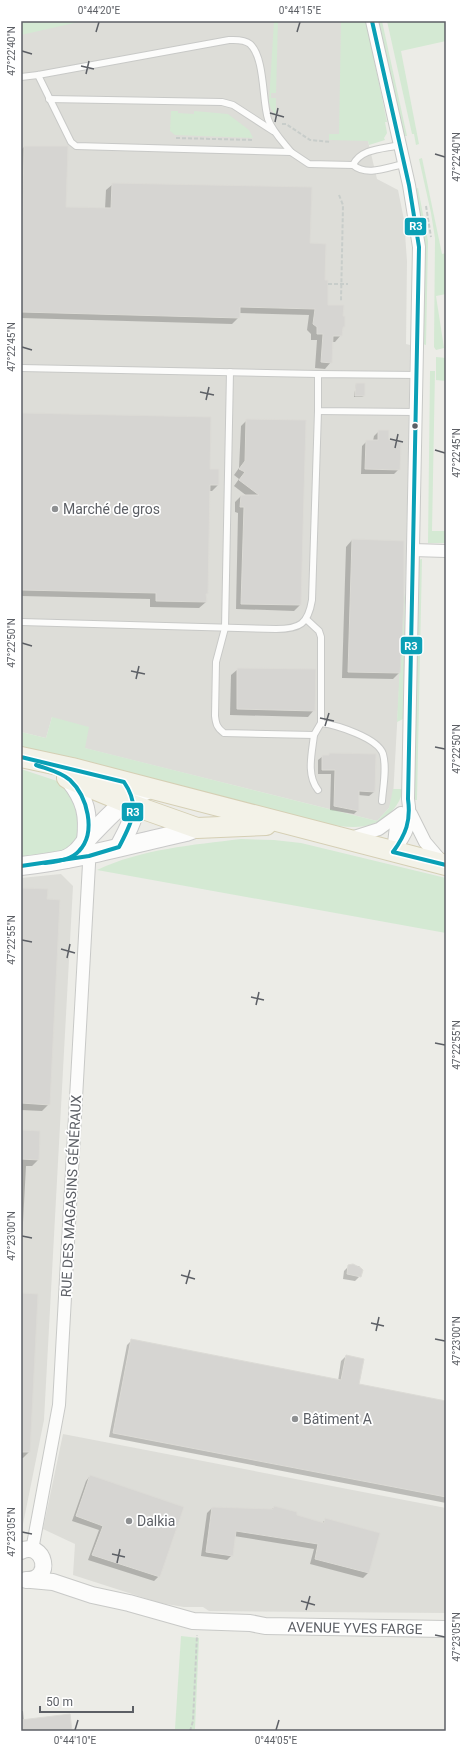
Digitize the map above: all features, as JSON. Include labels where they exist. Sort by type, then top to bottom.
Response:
[{"type":"main road","points":[[21,758],[69,779],[134,795],[288,824],[445,865]]},
{"type":"main road","points":[[21,758],[134,795],[197,828]]},
{"type":"main road","points":[[69,779],[77,789],[86,808],[88,827],[87,848]]},
{"type":"main road","points":[[119,847],[130,826],[134,795]]},
{"type":"main road","points":[[21,866],[66,860],[87,848],[134,795]]},
{"type":"main road","points":[[87,848],[119,847],[186,832],[197,828],[288,824]]},
{"type":"street","points":[[372,21],[415,213],[419,247],[408,799],[406,813],[396,826],[393,852]]},
{"type":"street","points":[[413,550],[446,550]]},
{"type":"street","points":[[346,840],[379,829],[406,813]]},
{"type":"street","points":[[406,813],[424,842],[445,865]]},
{"type":"street","name":"RUE DES MAGASINS GÉNÉRAUX","points":[[26,1550],[59,1405],[87,848]]},
{"type":"street","name":"AVENUE YVES FARGE","points":[[26,1550],[40,1555],[50,1575],[66,1586]]},
{"type":"street","points":[[26,1579],[41,1574],[44,1564]]},
{"type":"street","name":"AVENUE YVES FARGE","points":[[26,1579],[54,1582],[92,1595],[129,1603],[193,1621],[250,1623],[265,1626],[446,1629]]},
{"type":"street","name":"AVENUE YVES FARGE","points":[[92,1595],[114,1606],[164,1623],[197,1629],[246,1630],[265,1626]]},
{"type":"lane","points":[[21,77],[229,40],[244,41],[249,43],[258,58],[268,120],[275,132],[291,152],[309,164],[353,165],[359,170],[367,172],[404,164]]},
{"type":"lane","points":[[38,75],[71,142],[76,146],[291,152]]},
{"type":"lane","points":[[50,98],[222,102],[233,105],[275,132]]},
{"type":"lane","points":[[353,165],[357,157],[363,153],[400,145]]},
{"type":"lane","points":[[21,368],[416,375]]},
{"type":"lane","points":[[230,372],[225,628],[216,662],[216,725],[224,733],[314,735]]},
{"type":"lane","points":[[21,622],[290,629],[300,625],[306,619],[312,600],[318,374]]},
{"type":"lane","points":[[318,411],[416,412]]},
{"type":"lane","points":[[306,619],[319,631],[321,637],[321,723],[314,735],[311,771],[314,785],[318,790]]},
{"type":"lane","points":[[321,723],[341,727],[375,743],[380,748],[383,760],[382,801]]},
{"type":"path","points":[[282,124],[286,124],[310,140],[331,142]]},
{"type":"path","points":[[176,138],[253,140]]},
{"type":"path","points":[[339,195],[343,205],[341,301]]},
{"type":"path","points":[[328,284],[348,284]]},
{"type":"path","points":[[190,1731],[193,1721],[197,1629]]},
{"type":"shaded area","points":[[21,21],[360,21],[368,141],[377,179],[398,190],[404,220],[407,261],[406,344],[410,345],[406,565],[393,797],[389,808],[377,821],[84,748],[52,717],[46,738],[21,732]]},
{"type":"shaded area","points":[[61,874],[73,886],[44,1420],[21,1534],[21,878]]},
{"type":"shaded area","points":[[63,1434],[446,1508],[446,1613],[209,1611],[203,1607],[184,1607],[160,1603],[73,1575],[75,1544],[43,1529]]},
{"type":"green space","points":[[21,21],[83,21],[21,35]]},
{"type":"green space","points":[[274,21],[278,21],[276,93],[271,93],[271,98],[276,98],[276,115],[271,109],[269,102]]},
{"type":"green space","points":[[341,21],[366,21],[387,122],[385,122],[387,133],[384,138],[385,140],[369,145],[368,141],[329,140],[329,134],[339,134]]},
{"type":"green space","points":[[378,21],[382,21],[407,136],[403,136]]},
{"type":"green space","points":[[387,21],[446,21],[446,41],[401,51],[419,144],[416,145],[414,134],[412,134]]},
{"type":"green space","points":[[171,111],[194,114],[194,111],[228,114],[249,130],[253,138],[175,135],[170,131]]},
{"type":"green space","points":[[422,158],[442,254],[446,253],[446,294],[436,296],[444,348],[436,350],[434,347],[435,238],[419,159]]},
{"type":"green space","points":[[418,188],[428,241],[426,345],[423,344],[424,241],[415,189]]},
{"type":"green space","points":[[436,357],[446,358],[446,381],[436,380]]},
{"type":"green space","points":[[430,371],[435,371],[432,531],[446,531],[446,543],[428,543]]},
{"type":"green space","points":[[422,559],[417,800],[414,800],[418,560]]},
{"type":"green space","points":[[405,593],[403,719],[397,722],[403,601]]},
{"type":"green space","points":[[52,717],[89,727],[85,748],[377,821],[389,808],[393,789],[402,789],[401,795],[398,803],[392,811],[385,817],[370,825],[353,827],[326,824],[21,749],[21,732],[46,738]]},
{"type":"green space","points":[[21,769],[60,782],[78,800],[81,820],[80,832],[77,840],[64,850],[47,855],[21,858]]},
{"type":"green space","points":[[241,839],[301,843],[446,878],[446,933],[97,870],[131,857],[149,853],[186,846]]},
{"type":"green space","points":[[181,1636],[199,1638],[195,1729],[175,1729]]},
{"type":"building","points":[[24,146],[68,146],[66,207],[111,208],[112,183],[312,187],[310,243],[326,244],[325,280],[328,280],[328,305],[344,305],[343,316],[345,316],[345,327],[343,327],[342,336],[333,336],[332,363],[321,362],[323,334],[317,334],[317,327],[313,324],[315,309],[240,307],[240,318],[21,312]]},
{"type":"building","points":[[356,383],[365,383],[365,396],[355,396]]},
{"type":"building","points":[[21,413],[211,417],[210,469],[219,469],[219,485],[210,485],[208,594],[206,594],[207,602],[156,601],[156,593],[21,590]]},
{"type":"building","points":[[246,419],[306,420],[301,605],[241,604],[244,507],[240,507],[241,495],[259,495],[239,480],[245,472],[239,469],[245,461]]},
{"type":"building","points":[[378,430],[389,430],[389,440],[401,441],[400,470],[365,469],[366,440],[378,440]]},
{"type":"building","points":[[352,539],[404,541],[404,600],[400,673],[348,672]]},
{"type":"building","points":[[237,668],[316,669],[315,711],[237,709]]},
{"type":"building","points":[[329,753],[376,754],[375,792],[359,791],[359,811],[334,806],[335,770],[322,770],[322,755],[329,755]]},
{"type":"building","points":[[21,888],[48,889],[47,899],[60,900],[50,1105],[21,1103]]},
{"type":"building","points":[[21,1130],[40,1131],[39,1160],[21,1159]]},
{"type":"building","points":[[353,1264],[363,1270],[361,1277],[347,1274],[348,1265]]},
{"type":"building","points":[[21,1293],[38,1294],[30,1452],[21,1452]]},
{"type":"building","name":"Bâtiment A","points":[[131,1339],[341,1380],[346,1355],[364,1359],[359,1384],[446,1401],[446,1497],[113,1433]]},
{"type":"building","name":"Dalkia","points":[[90,1475],[184,1507],[160,1577],[92,1555],[103,1526],[76,1516]]},
{"type":"building","points":[[274,1506],[297,1512],[297,1515],[324,1523],[325,1518],[380,1533],[369,1573],[315,1559],[318,1544],[236,1531],[233,1556],[206,1552],[212,1507],[273,1509]]},
{"type":"building","points":[[70,1714],[72,1731],[21,1731],[21,1720]]},
{"type":"transit line","name":"R3","points":[[372,21],[409,185],[419,247],[408,799],[409,814],[404,833],[393,852]]},
{"type":"transit line","name":"R3","points":[[21,757],[124,782],[132,799],[133,807],[131,822],[119,847],[89,856],[21,866]]},
{"type":"transit line","name":"R3","points":[[36,765],[58,773],[70,780],[76,787],[85,804],[89,824],[88,834],[84,843],[76,854],[72,857],[59,861],[45,863]]},
{"type":"transit line","name":"R3","points":[[393,852],[446,865]]},
{"type":"place","name":"Marché de gros","points":[[55,509]]},
{"type":"place","name":"Bâtiment A","points":[[295,1419]]},
{"type":"place","name":"Dalkia","points":[[129,1521]]}]
